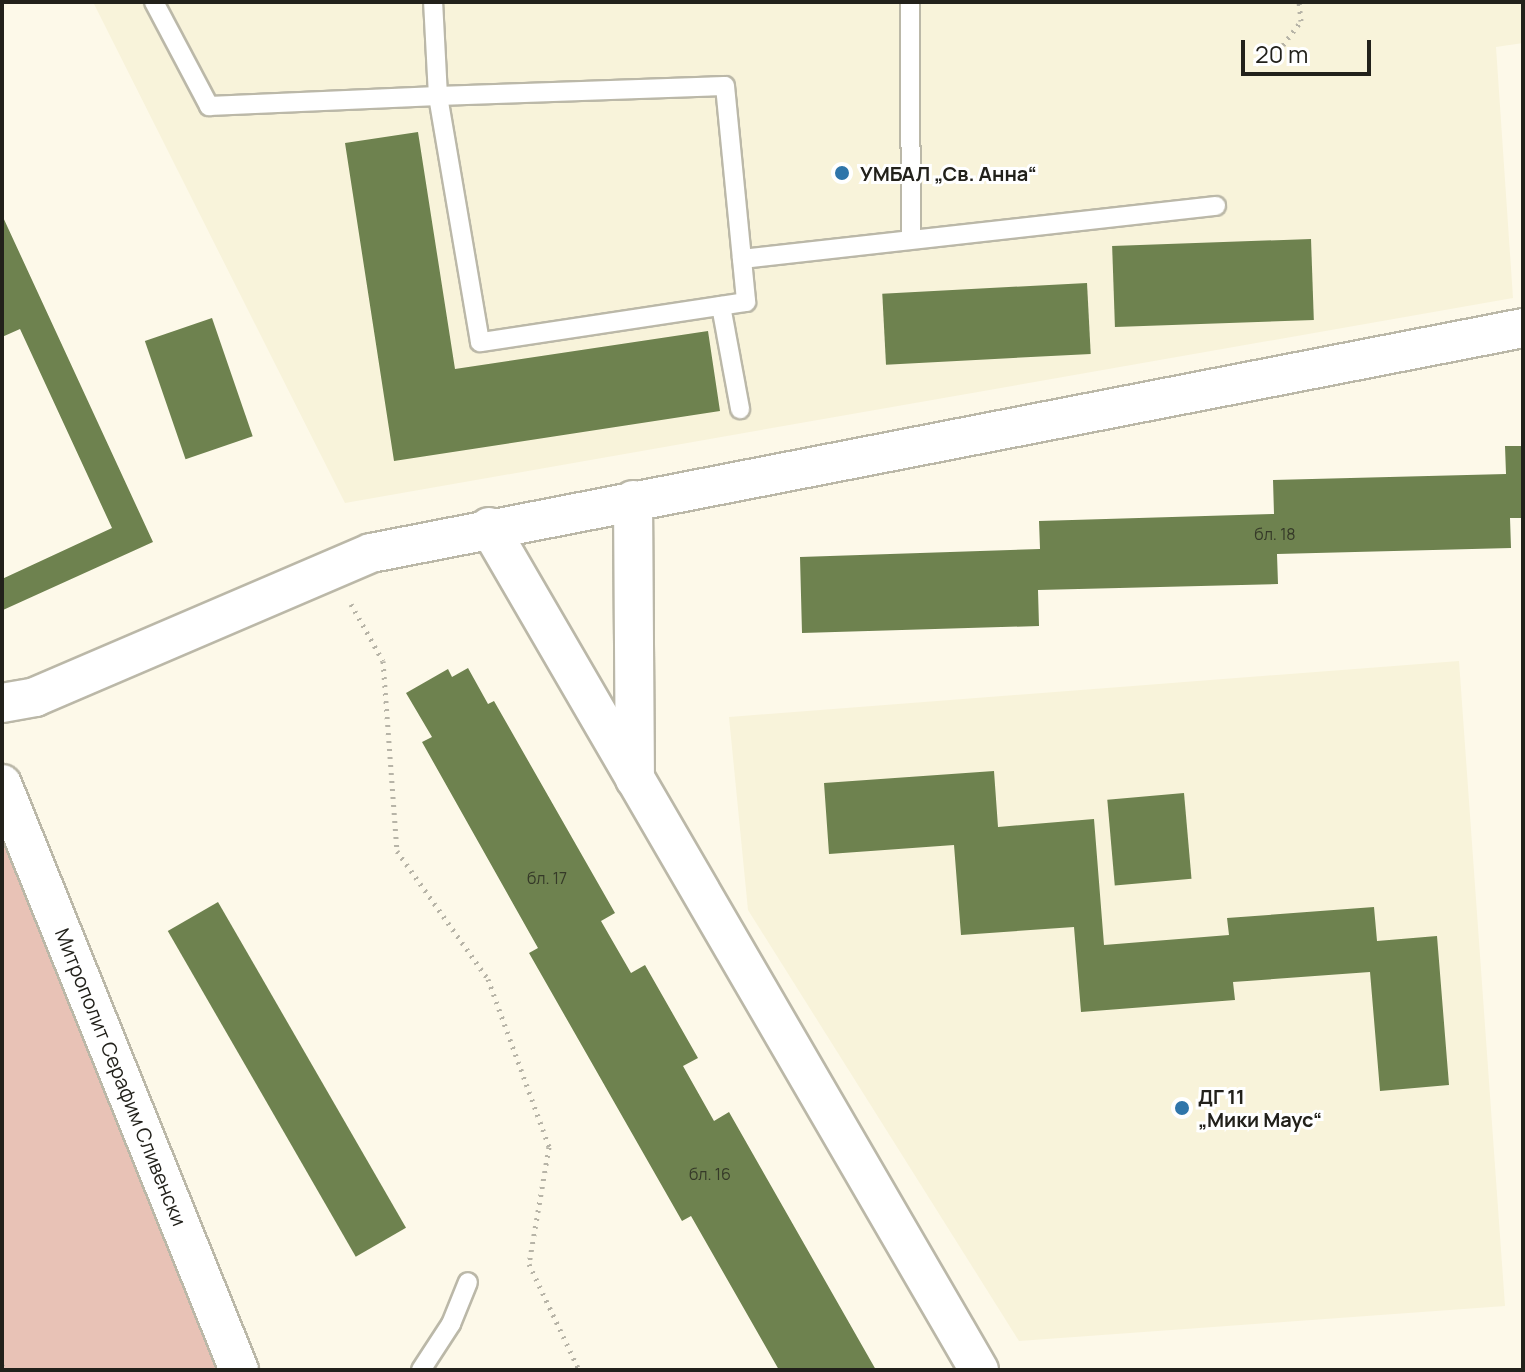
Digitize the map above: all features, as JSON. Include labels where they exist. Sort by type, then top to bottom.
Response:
[{"type":"street","points":[[2,703],[35,697],[333,572],[371,553],[489,527],[1523,328]]},
{"type":"street","points":[[633,500],[635,781]]},
{"type":"street","points":[[489,527],[979,1370]]},
{"type":"street","name":"Митрополит Серафим Сливенски","points":[[2,784],[239,1370]]},
{"type":"lane","points":[[154,2],[209,106],[438,96],[725,86],[746,302],[480,342],[438,96],[433,2]]},
{"type":"lane","points":[[910,2],[911,237]]},
{"type":"lane","points":[[742,259],[911,237],[1216,206]]},
{"type":"lane","points":[[721,306],[740,409]]},
{"type":"lane","points":[[421,1370],[451,1324],[468,1282]]},
{"type":"path","points":[[1283,45],[1301,21],[1299,2]]},
{"type":"path","points":[[333,572],[383,661],[397,851],[488,979],[549,1147],[529,1264],[579,1370]]},
{"type":"path","points":[[2,1366],[9,1370]]},
{"type":"shaded area","name":"УМБАЛ „Св. Анна“","points":[[93,2],[1523,2],[1523,43],[1496,47],[1513,298],[345,503]]},
{"type":"shaded area","name":"ДГ 11 „Мики Маус“","points":[[1459,661],[1505,1306],[1019,1341],[748,910],[729,717]]},
{"type":"shaded area","points":[[2,784],[240,1370],[2,1370]]},
{"type":"building","points":[[418,132],[455,369],[708,331],[720,411],[394,461],[345,143]]},
{"type":"building","points":[[2,215],[153,542],[3,610],[2,579],[112,528],[20,329],[2,337]]},
{"type":"building","points":[[1311,239],[1314,320],[1115,327],[1112,246]]},
{"type":"building","points":[[1087,283],[1091,354],[886,365],[882,294]]},
{"type":"building","points":[[212,318],[253,436],[186,459],[145,341]]},
{"type":"building","points":[[1505,446],[1523,446],[1523,518],[1510,518],[1511,548],[1277,554],[1278,584],[1038,590],[1039,626],[802,633],[800,557],[1040,549],[1039,521],[1274,514],[1273,480],[1506,474]]},
{"type":"building","points":[[468,668],[488,704],[494,701],[615,913],[601,921],[631,973],[645,965],[698,1058],[683,1066],[714,1121],[729,1112],[876,1370],[779,1370],[691,1216],[682,1221],[529,953],[538,948],[422,742],[432,737],[406,693],[448,669],[452,677]]},
{"type":"building","points":[[994,771],[998,827],[1094,819],[1104,945],[1229,935],[1227,918],[1374,907],[1377,941],[1437,936],[1449,1085],[1380,1091],[1370,972],[1233,982],[1235,1000],[1081,1012],[1074,927],[961,935],[954,845],[829,854],[824,783]]},
{"type":"building","points":[[1184,793],[1191,879],[1115,885],[1107,800]]},
{"type":"building","points":[[218,902],[406,1228],[356,1257],[168,931]]},
{"type":"place","name":"УМБАЛ „Св. Анна“","points":[[842,173]]},
{"type":"place","name":"ДГ 11 „Мики Маус“","points":[[1182,1108]]}]
